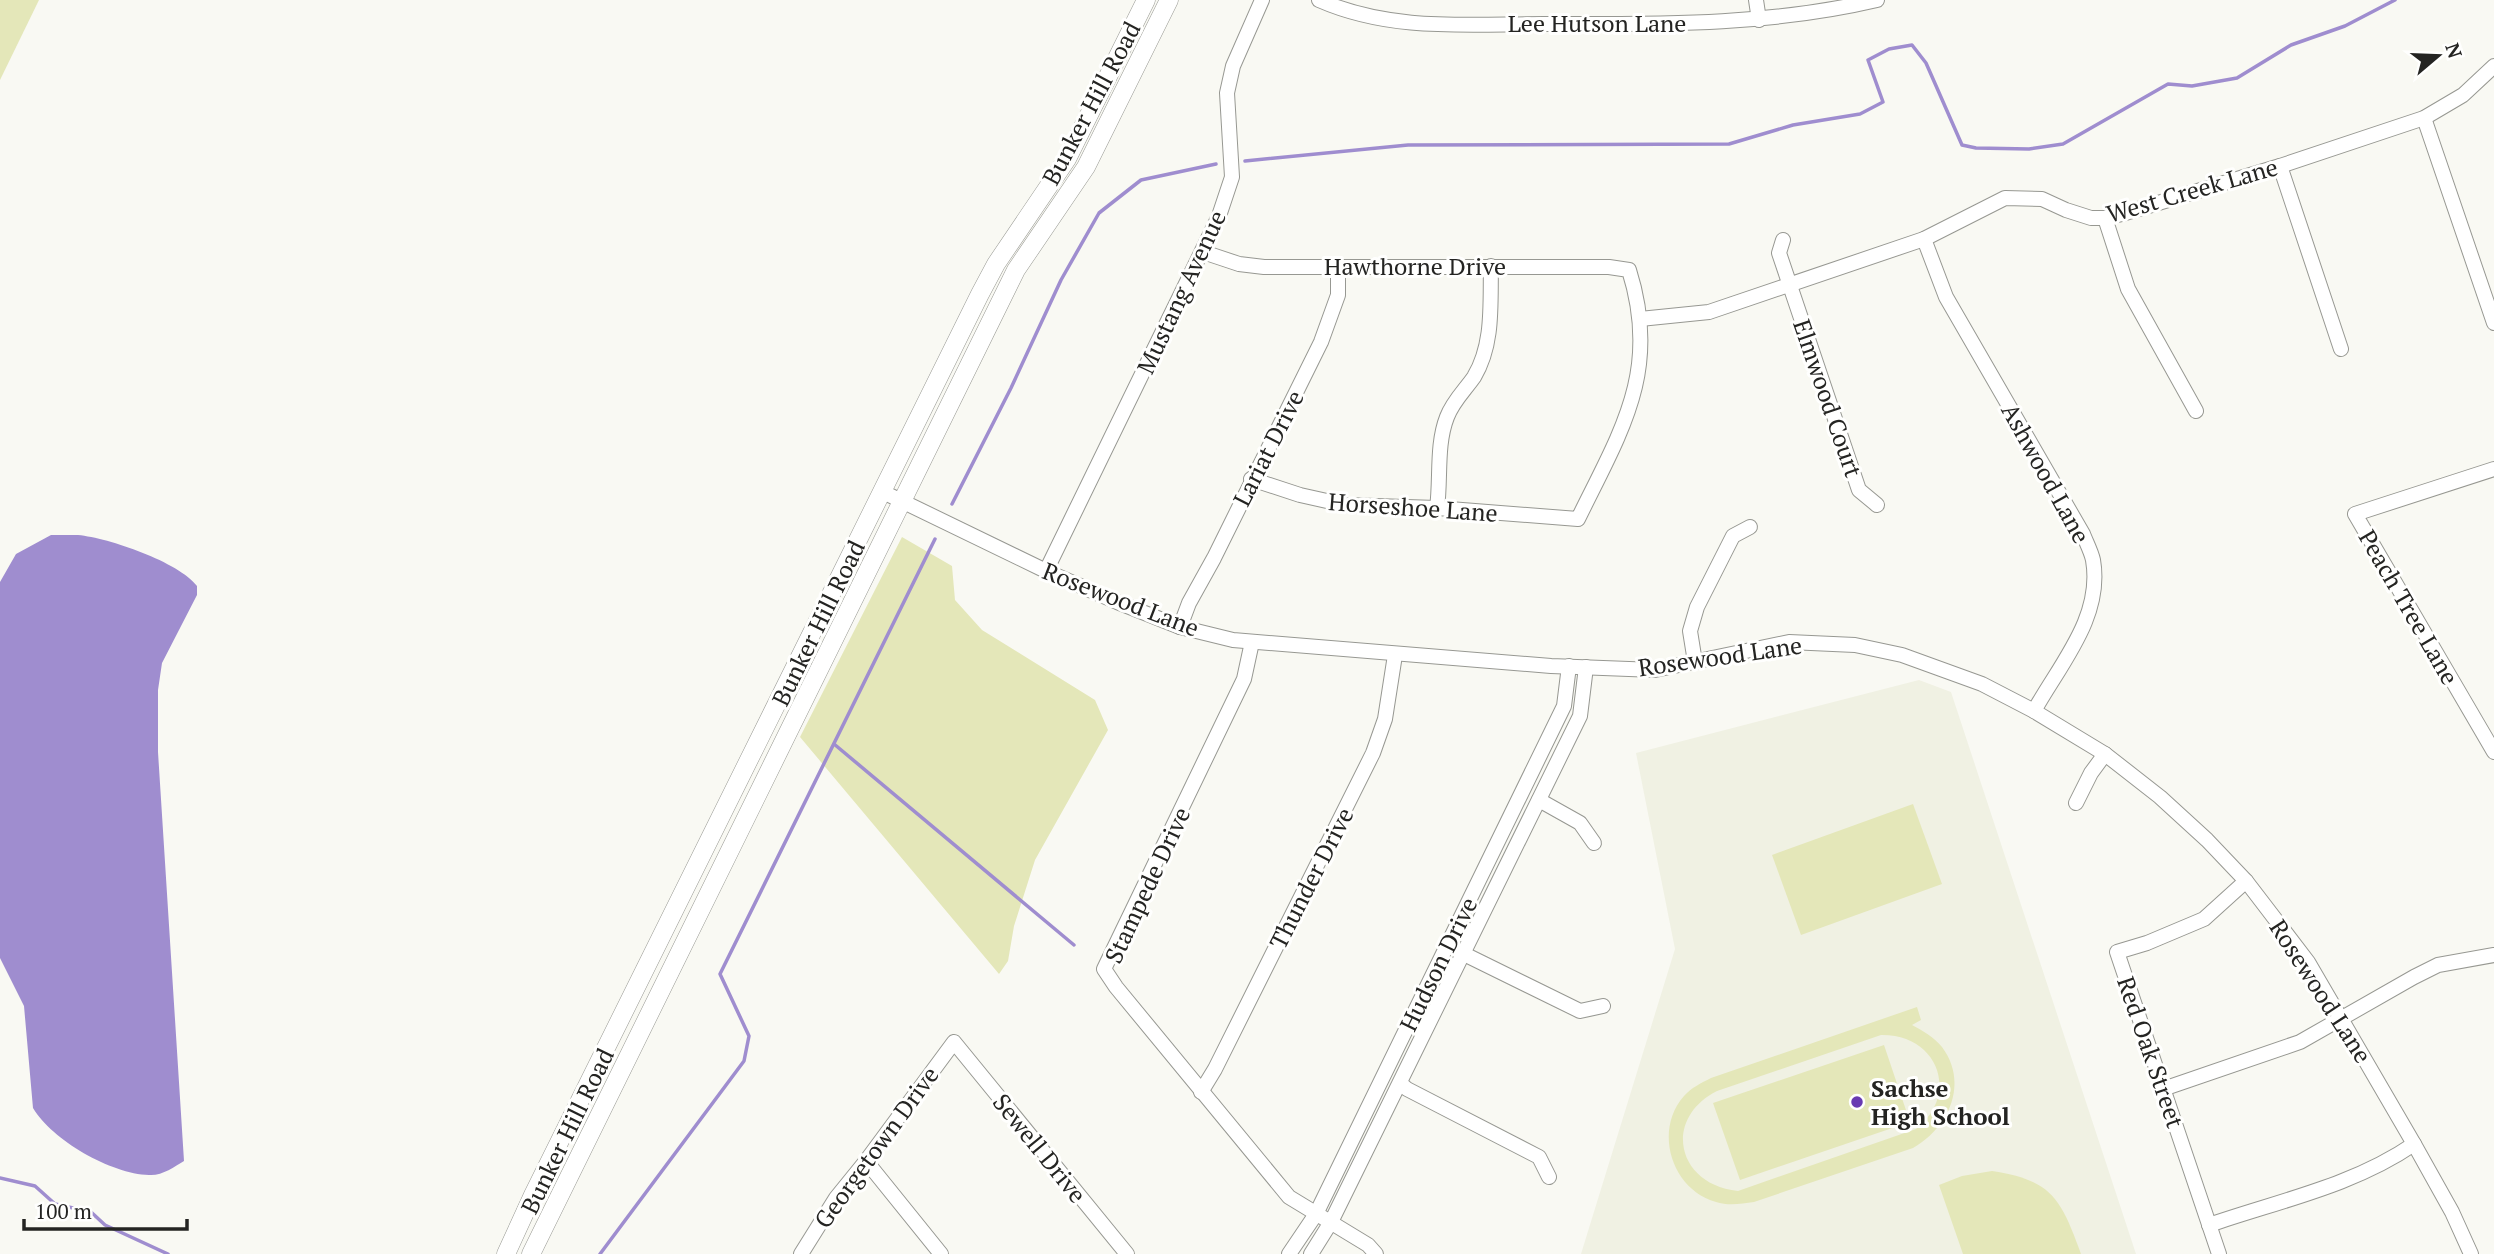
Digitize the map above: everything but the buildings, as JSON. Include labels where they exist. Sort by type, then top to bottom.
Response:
[{"type":"main road","name":"Bunker Hill Road","points":[[506,1254],[980,294],[1004,252],[1067,159],[1146,0]]},
{"type":"main road","name":"Bunker Hill Road","points":[[531,1254],[1016,270],[1086,167],[1169,0]]},
{"type":"street","name":"Mustang Avenue","points":[[1046,571],[1219,216],[1232,177],[1227,93],[1233,66],[1262,0]]},
{"type":"street","name":"Lee Hutson Lane","points":[[1320,0],[1351,13],[1404,23],[1696,23],[1759,20],[1877,0]]},
{"type":"street","points":[[1756,0],[1759,20]]},
{"type":"street","name":"West Creek Lane","points":[[1640,319],[1709,312],[1924,239],[2005,198],[2042,199],[2091,218],[2105,218],[2280,166],[2424,118],[2463,95],[2494,66]]},
{"type":"street","points":[[2424,118],[2494,323]]},
{"type":"street","points":[[2280,166],[2341,349]]},
{"type":"street","points":[[2105,218],[2128,289],[2196,411]]},
{"type":"street","name":"Ashwood Lane","points":[[1924,239],[1946,297],[2083,534],[2093,559],[2092,604],[2085,626],[2034,711]]},
{"type":"street","name":"Elmwood Court","points":[[1783,240],[1779,253],[1788,283],[1859,490],[1877,505]]},
{"type":"street","name":"Hawthorne Drive","points":[[1203,252],[1239,264],[1264,267],[1491,266],[1609,267],[1629,270],[1637,295],[1640,319]]},
{"type":"street","name":"Lariat Drive","points":[[1180,626],[1321,342],[1338,295],[1338,266]]},
{"type":"street","points":[[1437,509],[1439,461],[1446,418],[1475,376],[1489,343],[1491,266]]},
{"type":"street","name":"Horseshoe Lane","points":[[1251,479],[1300,495],[1345,505],[1578,519],[1626,420],[1640,367],[1640,319]]},
{"type":"street","name":"Peach Tree Lane","points":[[2494,469],[2355,514],[2494,752]]},
{"type":"street","name":"Rosewood Lane","points":[[883,492],[1046,571],[1117,602],[1180,626],[1233,640],[1395,654],[1655,670],[1790,642],[1855,645],[1902,655],[1982,684],[2034,711],[2105,754],[2160,797],[2207,839],[2246,881],[2308,962],[2452,1212],[2471,1254]]},
{"type":"street","points":[[1695,662],[1690,631],[1697,607],[1733,537],[1750,527]]},
{"type":"street","name":"Stampede Drive","points":[[1252,642],[1244,679],[1104,969],[1201,1092],[1289,1197],[1368,1245],[1376,1254]]},
{"type":"street","name":"Thunder Drive","points":[[1201,1092],[1212,1076],[1373,753],[1385,719],[1395,654]]},
{"type":"street","name":"Hudson Drive","points":[[1289,1254],[1315,1214],[1564,706],[1569,666]]},
{"type":"street","name":"Hudson Drive","points":[[1311,1254],[1331,1222],[1580,716],[1586,667]]},
{"type":"street","points":[[2076,803],[2091,773],[2105,754]]},
{"type":"street","points":[[1539,800],[1580,823],[1594,843]]},
{"type":"street","name":"Red Oak Street","points":[[2219,1254],[2117,952],[2165,936],[2203,919],[2246,881]]},
{"type":"street","points":[[1464,954],[1580,1012],[1603,1006]]},
{"type":"street","points":[[2163,1089],[2300,1042],[2438,965],[2494,955]]},
{"type":"street","name":"Georgetown Drive","points":[[801,1254],[836,1198],[954,1042]]},
{"type":"street","name":"Sewell Drive","points":[[954,1042],[1127,1254]]},
{"type":"street","points":[[1399,1083],[1539,1157],[1549,1177]]},
{"type":"street","points":[[2209,1225],[2351,1178],[2376,1167],[2414,1144]]},
{"type":"street","points":[[866,1161],[941,1254]]},
{"type":"shaded area","points":[[51,535],[78,535],[125,546],[175,568],[197,586],[197,595],[162,663],[158,690],[158,752],[184,1161],[168,1171],[154,1175],[118,1169],[84,1153],[54,1132],[33,1108],[24,1006],[0,958],[0,582],[16,554]]},
{"type":"shaded area","name":"Sachse High School","points":[[1919,680],[1951,692],[2136,1254],[1581,1254],[1675,949],[1636,753]]},
{"type":"green space","points":[[0,0],[39,0],[0,80]]},
{"type":"green space","points":[[902,537],[952,566],[955,600],[982,630],[1095,700],[1108,730],[1035,860],[1014,926],[1008,961],[999,974],[800,737]]},
{"type":"green space","points":[[1913,804],[1942,884],[1801,935],[1772,855]]},
{"type":"green space","points":[[1917,1007],[1921,1020],[1912,1025],[1932,1037],[1942,1047],[1954,1075],[1954,1090],[1951,1104],[1937,1129],[1913,1148],[1754,1202],[1730,1204],[1716,1202],[1688,1185],[1678,1172],[1669,1142],[1675,1110],[1684,1096],[1711,1078]],"holes":[[[1881,1035],[1900,1037],[1916,1044],[1929,1055],[1936,1068],[1939,1083],[1937,1099],[1930,1115],[1916,1129],[1738,1191],[1717,1186],[1701,1177],[1690,1164],[1684,1149],[1683,1133],[1688,1118],[1700,1103],[1717,1091]]]},
{"type":"green space","points":[[1884,1045],[1910,1122],[1740,1180],[1713,1103]]},
{"type":"green space","points":[[1992,1171],[2029,1180],[2052,1196],[2067,1220],[2081,1254],[1963,1254],[1939,1185],[1962,1176]]},
{"type":"waterway","points":[[1245,161],[1408,145],[1729,144],[1793,125],[1860,114],[1883,102],[1868,60],[1889,49],[1912,45],[1926,63],[1962,145],[1976,148],[2029,149],[2063,144],[2168,84],[2192,86],[2237,78],[2291,45],[2345,26],[2395,0]]},
{"type":"waterway","points":[[952,504],[1011,388],[1061,280],[1099,213],[1141,180],[1216,164]]},
{"type":"waterway","points":[[600,1254],[744,1061],[749,1036],[720,974],[935,539]]},
{"type":"waterway","points":[[834,744],[1074,945]]},
{"type":"waterway","points":[[0,1178],[35,1186],[55,1204],[91,1212],[105,1225],[168,1254]]},
{"type":"place","name":"Sachse High School","points":[[1857,1102]]}]
